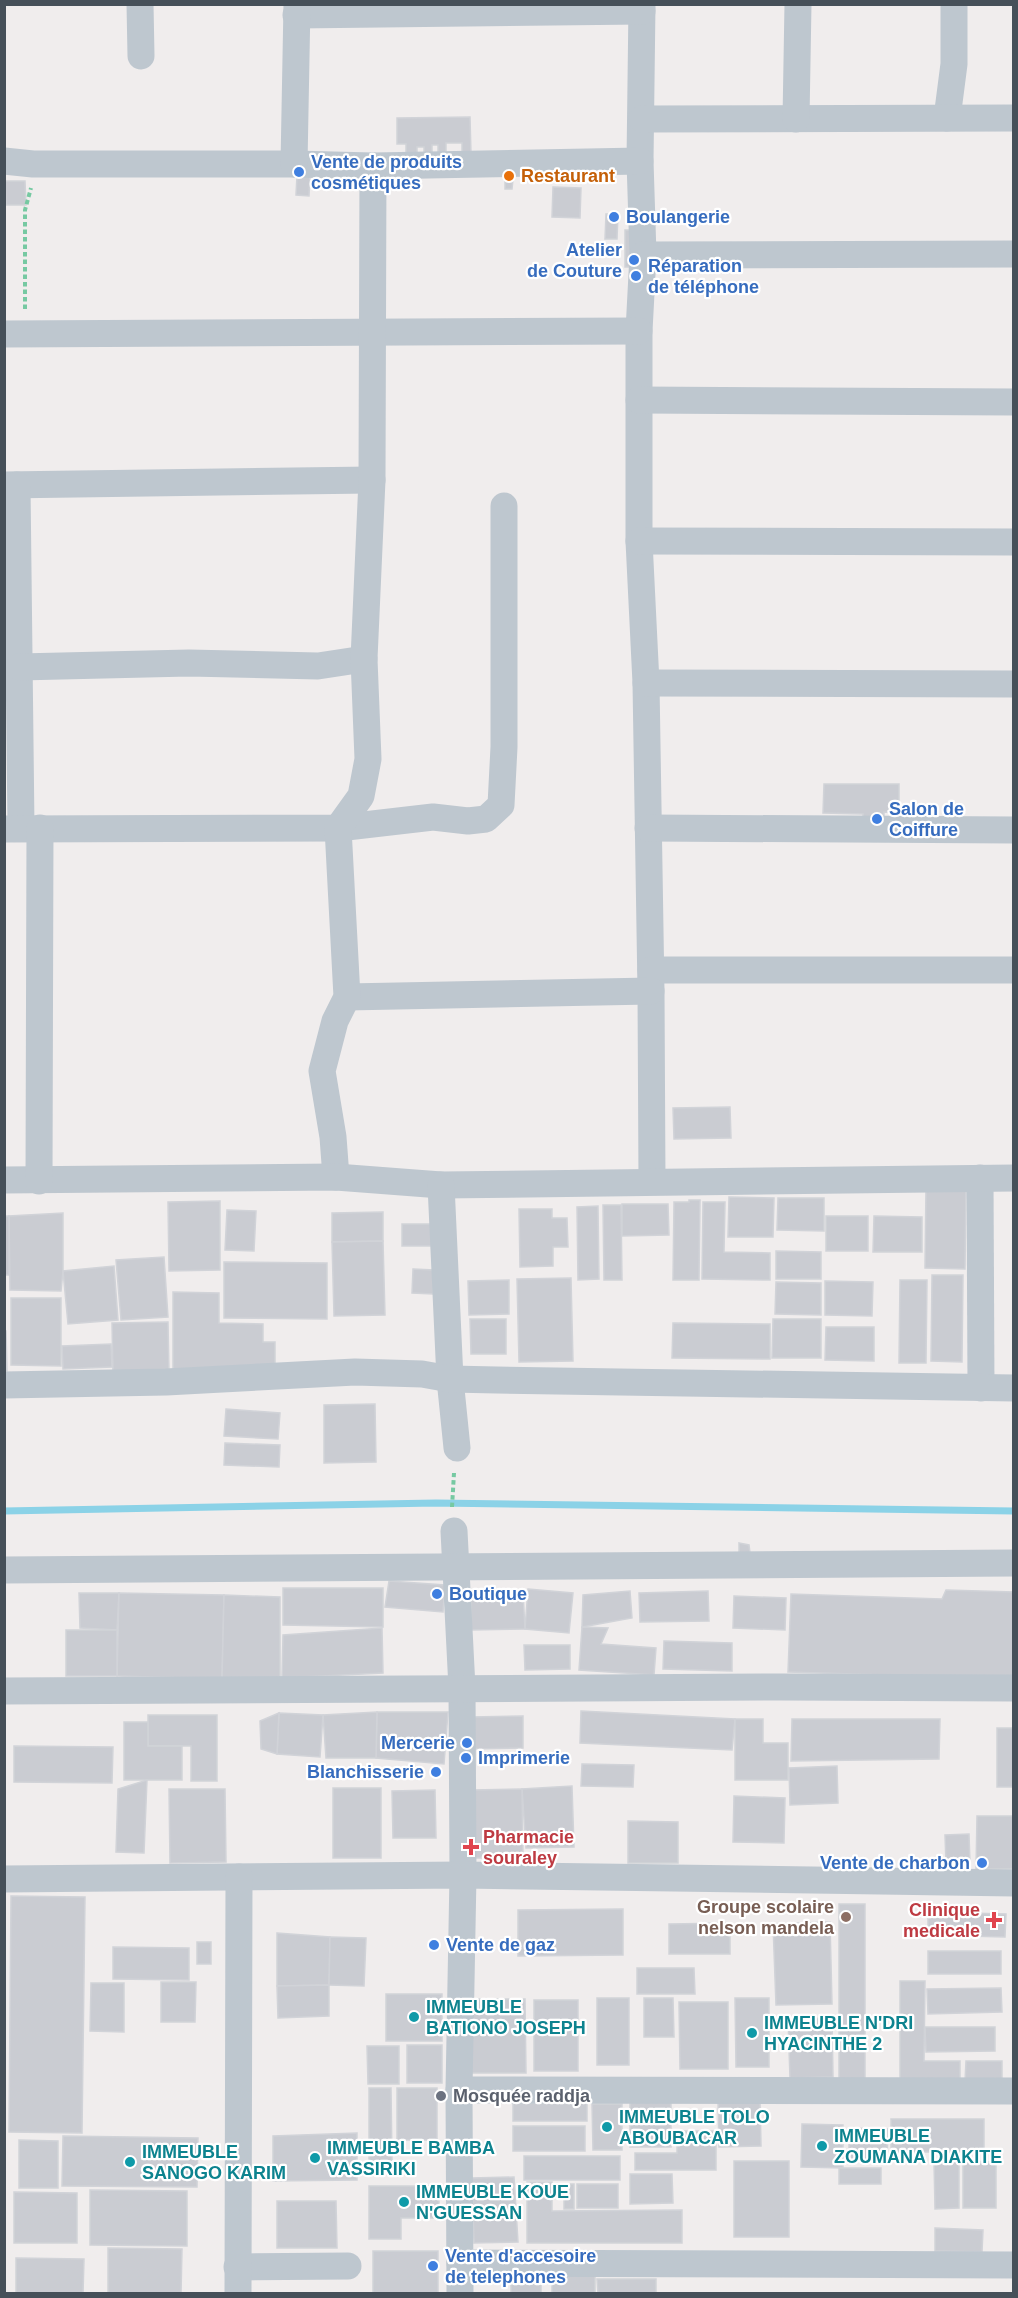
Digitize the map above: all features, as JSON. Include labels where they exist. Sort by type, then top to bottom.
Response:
[{"type":"street","points":[[140,4],[141,56]]},
{"type":"street","points":[[796,118],[798,4]]},
{"type":"street","points":[[948,118],[954,64],[954,4]]},
{"type":"street","points":[[294,164],[297,10],[642,8],[639,541],[646,683],[652,1181]]},
{"type":"street","points":[[642,119],[1014,118]]},
{"type":"street","points":[[4,161],[33,164],[373,166],[640,161]]},
{"type":"street","points":[[336,1177],[333,1137],[322,1071],[335,1021],[347,997],[338,828],[360,796],[368,759],[364,659],[372,480],[373,166]]},
{"type":"street","points":[[642,255],[1014,254]]},
{"type":"street","points":[[15,334],[639,331]]},
{"type":"street","points":[[639,400],[1014,402]]},
{"type":"street","points":[[39,1180],[22,828],[19,667],[11,485],[372,480]]},
{"type":"street","points":[[22,828],[338,828],[433,817],[468,821],[486,819],[501,805],[504,747],[504,506]]},
{"type":"street","points":[[639,541],[1014,542]]},
{"type":"street","points":[[19,667],[189,663],[318,666],[364,659]]},
{"type":"street","points":[[646,683],[1014,684]]},
{"type":"street","points":[[648,828],[1014,830]]},
{"type":"street","points":[[347,997],[651,981],[1014,970]]},
{"type":"street","points":[[4,1180],[336,1177],[441,1185],[1014,1178]]},
{"type":"street","points":[[980,1178],[981,1388]]},
{"type":"street","points":[[441,1185],[450,1378],[457,1448]]},
{"type":"street","points":[[4,1385],[166,1382],[355,1372],[422,1374],[450,1378],[1014,1388]]},
{"type":"street","points":[[453,1520],[462,1688],[460,2294]]},
{"type":"street","points":[[4,1570],[1014,1563]]},
{"type":"street","points":[[4,1691],[1014,1688]]},
{"type":"street","points":[[4,1879],[463,1875],[1014,1883]]},
{"type":"street","points":[[239,1877],[237,2280],[348,2265]]},
{"type":"street","points":[[459,2090],[1014,2091]]},
{"type":"street","points":[[460,2263],[1014,2265]]},
{"type":"path","points":[[15,334],[25,210],[32,187],[33,164]]},
{"type":"path","points":[[453,1487],[453,1520]]},
{"type":"building","points":[[470,117],[471,154],[462,154],[462,143],[446,143],[446,154],[438,154],[438,145],[432,145],[432,154],[424,154],[424,147],[417,147],[417,154],[406,155],[406,144],[397,144],[397,118]]},
{"type":"building","points":[[297,175],[310,176],[309,196],[296,195]]},
{"type":"building","points":[[505,179],[513,179],[512,189],[505,189]]},
{"type":"building","points":[[5,181],[25,181],[26,205],[6,205]]},
{"type":"building","points":[[553,187],[581,188],[580,218],[552,217]]},
{"type":"building","points":[[606,214],[618,214],[617,239],[605,239]]},
{"type":"building","points":[[625,230],[639,230],[639,267],[625,267]]},
{"type":"building","points":[[824,784],[899,784],[899,813],[884,812],[884,822],[863,821],[863,814],[823,813]]},
{"type":"building","points":[[730,1107],[731,1138],[674,1139],[673,1108]]},
{"type":"building","points":[[926,1187],[966,1187],[965,1269],[925,1268]]},
{"type":"building","points":[[729,1197],[774,1198],[773,1237],[728,1237]]},
{"type":"building","points":[[778,1198],[824,1198],[824,1231],[777,1230]]},
{"type":"building","points":[[689,1200],[700,1200],[699,1280],[673,1280],[674,1202],[689,1202]]},
{"type":"building","points":[[220,1201],[220,1270],[169,1271],[168,1202]]},
{"type":"building","points":[[703,1202],[725,1202],[724,1252],[770,1253],[770,1280],[702,1279]]},
{"type":"building","points":[[622,1204],[668,1204],[669,1235],[622,1236]]},
{"type":"building","points":[[603,1205],[621,1205],[622,1280],[604,1280]]},
{"type":"building","points":[[598,1206],[599,1279],[578,1280],[577,1207]]},
{"type":"building","points":[[519,1209],[552,1209],[552,1218],[567,1218],[568,1247],[553,1247],[553,1266],[520,1267]]},
{"type":"building","points":[[227,1210],[256,1211],[254,1251],[225,1250]]},
{"type":"building","points":[[383,1212],[383,1241],[332,1242],[332,1213]]},
{"type":"building","points":[[63,1213],[61,1291],[10,1290],[9,1216]]},
{"type":"building","points":[[4,1216],[9,1216],[9,1275],[4,1275]]},
{"type":"building","points":[[826,1216],[868,1216],[868,1251],[826,1251]]},
{"type":"building","points":[[874,1216],[922,1217],[922,1252],[873,1252]]},
{"type":"building","points":[[402,1224],[433,1224],[433,1246],[402,1246]]},
{"type":"building","points":[[383,1241],[385,1315],[334,1316],[332,1242]]},
{"type":"building","points":[[776,1251],[821,1252],[821,1279],[776,1279]]},
{"type":"building","points":[[164,1257],[168,1317],[121,1320],[116,1260]]},
{"type":"building","points":[[224,1262],[327,1263],[327,1319],[224,1318]]},
{"type":"building","points":[[114,1266],[118,1320],[68,1324],[63,1271]]},
{"type":"building","points":[[413,1269],[434,1270],[433,1294],[412,1293]]},
{"type":"building","points":[[932,1275],[963,1275],[962,1362],[931,1361]]},
{"type":"building","points":[[571,1278],[573,1361],[519,1362],[517,1279]]},
{"type":"building","points":[[509,1280],[509,1314],[469,1315],[468,1281]]},
{"type":"building","points":[[900,1280],[927,1280],[926,1363],[899,1363]]},
{"type":"building","points":[[825,1281],[873,1282],[872,1316],[825,1315]]},
{"type":"building","points":[[776,1282],[821,1283],[821,1315],[775,1314]]},
{"type":"building","points":[[173,1292],[219,1293],[219,1323],[263,1324],[263,1342],[275,1342],[275,1374],[173,1374]]},
{"type":"building","points":[[11,1298],[61,1298],[61,1366],[11,1365]]},
{"type":"building","points":[[470,1319],[506,1319],[506,1354],[471,1354]]},
{"type":"building","points":[[773,1319],[821,1319],[821,1358],[772,1358]]},
{"type":"building","points":[[168,1322],[169,1373],[113,1374],[112,1323]]},
{"type":"building","points":[[673,1323],[770,1324],[770,1359],[672,1358]]},
{"type":"building","points":[[826,1327],[874,1327],[874,1361],[825,1360]]},
{"type":"building","points":[[4,1331],[6,1331],[7,1371],[4,1371]]},
{"type":"building","points":[[111,1344],[112,1367],[63,1369],[62,1346]]},
{"type":"building","points":[[375,1404],[376,1462],[324,1463],[324,1405]]},
{"type":"building","points":[[226,1409],[280,1413],[278,1439],[224,1436]]},
{"type":"building","points":[[225,1443],[280,1445],[279,1467],[224,1465]]},
{"type":"building","points":[[739,1543],[749,1545],[750,1553],[739,1553]]},
{"type":"building","points":[[389,1581],[445,1585],[443,1612],[385,1607]]},
{"type":"building","points":[[283,1588],[383,1588],[383,1627],[283,1625]]},
{"type":"building","points":[[528,1589],[573,1593],[569,1633],[525,1629]]},
{"type":"building","points":[[946,1590],[1014,1592],[1014,1679],[788,1672],[791,1594],[942,1599]]},
{"type":"building","points":[[630,1591],[632,1618],[582,1627],[583,1595]]},
{"type":"building","points":[[708,1591],[709,1621],[640,1622],[639,1593]]},
{"type":"building","points":[[471,1592],[523,1593],[525,1629],[471,1630]]},
{"type":"building","points":[[79,1593],[119,1593],[117,1630],[80,1628]]},
{"type":"building","points":[[119,1593],[224,1595],[222,1679],[117,1676]]},
{"type":"building","points":[[224,1595],[280,1597],[280,1679],[222,1679]]},
{"type":"building","points":[[734,1596],[786,1598],[785,1630],[733,1628]]},
{"type":"building","points":[[582,1627],[608,1628],[601,1644],[656,1648],[654,1675],[579,1670]]},
{"type":"building","points":[[382,1628],[383,1673],[282,1678],[283,1635]]},
{"type":"building","points":[[66,1630],[117,1630],[117,1676],[66,1676]]},
{"type":"building","points":[[664,1641],[732,1643],[732,1671],[663,1669]]},
{"type":"building","points":[[524,1645],[570,1645],[570,1669],[525,1670]]},
{"type":"building","points":[[581,1711],[735,1719],[732,1750],[580,1743]]},
{"type":"building","points":[[377,1712],[448,1712],[444,1764],[376,1758]]},
{"type":"building","points":[[377,1712],[376,1758],[326,1758],[323,1715]]},
{"type":"building","points":[[279,1713],[323,1715],[320,1757],[277,1754]]},
{"type":"building","points":[[279,1713],[277,1754],[261,1749],[260,1721]]},
{"type":"building","points":[[148,1715],[217,1715],[217,1781],[191,1781],[191,1746],[148,1746]]},
{"type":"building","points":[[523,1716],[523,1748],[471,1749],[471,1717]]},
{"type":"building","points":[[735,1719],[763,1719],[763,1743],[788,1743],[788,1780],[735,1780]]},
{"type":"building","points":[[792,1719],[940,1719],[939,1759],[791,1761]]},
{"type":"building","points":[[124,1722],[148,1722],[148,1746],[182,1746],[182,1780],[124,1780]]},
{"type":"building","points":[[997,1728],[1014,1728],[1014,1787],[997,1787]]},
{"type":"building","points":[[14,1746],[113,1747],[112,1783],[14,1782]]},
{"type":"building","points":[[582,1764],[634,1765],[633,1787],[581,1786]]},
{"type":"building","points":[[837,1766],[838,1803],[790,1805],[789,1768]]},
{"type":"building","points":[[147,1780],[144,1853],[116,1852],[118,1789]]},
{"type":"building","points":[[572,1786],[574,1847],[526,1848],[522,1789]]},
{"type":"building","points":[[333,1788],[381,1788],[381,1858],[333,1858]]},
{"type":"building","points":[[169,1789],[225,1789],[226,1862],[170,1863]]},
{"type":"building","points":[[522,1789],[523,1858],[473,1858],[472,1790]]},
{"type":"building","points":[[435,1790],[436,1838],[393,1838],[392,1791]]},
{"type":"building","points":[[734,1796],[785,1798],[784,1843],[733,1842]]},
{"type":"building","points":[[977,1816],[1014,1816],[1014,1869],[976,1869]]},
{"type":"building","points":[[628,1821],[678,1822],[678,1863],[628,1863]]},
{"type":"building","points":[[969,1834],[970,1864],[946,1864],[945,1835]]},
{"type":"building","points":[[11,1896],[85,1897],[82,2133],[9,2132]]},
{"type":"building","points":[[839,1904],[865,1904],[865,2082],[839,2082]]},
{"type":"building","points":[[623,1909],[623,1955],[518,1956],[518,1910]]},
{"type":"building","points":[[928,1912],[1006,1914],[1005,1937],[928,1935]]},
{"type":"building","points":[[830,1922],[832,2004],[776,2005],[773,1924]]},
{"type":"building","points":[[730,1923],[730,1954],[669,1954],[669,1924]]},
{"type":"building","points":[[277,1933],[330,1937],[329,1985],[277,1986]]},
{"type":"building","points":[[330,1937],[366,1938],[364,1986],[329,1985]]},
{"type":"building","points":[[197,1942],[211,1942],[211,1964],[197,1964]]},
{"type":"building","points":[[113,1947],[189,1948],[189,1980],[113,1979]]},
{"type":"building","points":[[928,1951],[1001,1951],[1001,1974],[928,1974]]},
{"type":"building","points":[[637,1968],[694,1968],[695,1994],[637,1994]]},
{"type":"building","points":[[900,1981],[925,1981],[924,2061],[960,2061],[960,2080],[900,2080]]},
{"type":"building","points":[[161,1982],[196,1982],[195,2022],[161,2022]]},
{"type":"building","points":[[91,1983],[124,1983],[124,2032],[90,2031]]},
{"type":"building","points":[[329,1985],[329,2016],[278,2018],[277,1986]]},
{"type":"building","points":[[1001,1988],[1002,2012],[928,2014],[927,1989]]},
{"type":"building","name":"IMMEUBLE BATIONO JOSEPH","points":[[386,1994],[442,1994],[442,2041],[386,2041]]},
{"type":"building","points":[[597,1998],[629,1998],[629,2065],[597,2065]]},
{"type":"building","points":[[644,1998],[673,1998],[674,2037],[644,2037]]},
{"type":"building","name":"IMMEUBLE N'DRI HYACINTHE 2","points":[[735,1998],[769,1998],[769,2067],[736,2067]]},
{"type":"building","points":[[468,1999],[525,1999],[526,2073],[468,2073]]},
{"type":"building","points":[[534,2000],[578,2000],[578,2071],[534,2071]]},
{"type":"building","points":[[679,2002],[728,2002],[728,2069],[680,2069]]},
{"type":"building","points":[[832,2018],[833,2077],[790,2078],[788,2019]]},
{"type":"building","points":[[925,2027],[995,2027],[995,2051],[926,2052]]},
{"type":"building","points":[[407,2045],[442,2045],[442,2083],[407,2083]]},
{"type":"building","points":[[367,2046],[399,2046],[399,2084],[368,2084]]},
{"type":"building","points":[[966,2061],[1002,2061],[1002,2081],[965,2081]]},
{"type":"building","points":[[369,2088],[391,2088],[392,2161],[369,2161]]},
{"type":"building","points":[[397,2088],[437,2088],[437,2140],[397,2140]]},
{"type":"building","points":[[630,2096],[671,2096],[671,2147],[630,2147]]},
{"type":"building","points":[[718,2101],[760,2101],[761,2146],[719,2147]]},
{"type":"building","points":[[513,2103],[587,2103],[587,2121],[513,2121]]},
{"type":"building","name":"IMMEUBLE TOLO ABOUBACAR","points":[[592,2104],[622,2104],[622,2150],[593,2150]]},
{"type":"building","points":[[891,2119],[984,2119],[984,2152],[891,2152]]},
{"type":"building","name":"IMMEUBLE ZOUMANA DIAKITE","points":[[802,2124],[843,2125],[843,2168],[801,2167]]},
{"type":"building","points":[[513,2126],[585,2126],[585,2151],[513,2151]]},
{"type":"building","points":[[849,2128],[888,2129],[887,2160],[849,2159]]},
{"type":"building","points":[[677,2131],[716,2131],[716,2170],[635,2170],[635,2153],[677,2153]]},
{"type":"building","name":"IMMEUBLE BAMBA VASSIRIKI","points":[[357,2133],[357,2180],[273,2181],[273,2136]]},
{"type":"building","name":"IMMEUBLE SANOGO KARIM","points":[[63,2136],[198,2138],[197,2187],[62,2186]]},
{"type":"building","points":[[19,2140],[58,2141],[58,2188],[19,2188]]},
{"type":"building","points":[[524,2156],[620,2156],[620,2180],[524,2180]]},
{"type":"building","points":[[734,2161],[789,2161],[789,2237],[734,2237]]},
{"type":"building","points":[[934,2161],[959,2161],[959,2208],[935,2209]]},
{"type":"building","points":[[963,2161],[996,2162],[996,2208],[963,2208]]},
{"type":"building","points":[[839,2168],[881,2168],[881,2184],[839,2184]]},
{"type":"building","points":[[630,2174],[672,2174],[673,2203],[630,2204]]},
{"type":"building","points":[[514,2177],[518,2242],[474,2243],[472,2178]]},
{"type":"building","points":[[527,2182],[552,2182],[552,2211],[682,2210],[682,2243],[527,2243]]},
{"type":"building","points":[[555,2184],[574,2184],[574,2209],[564,2209],[564,2189],[555,2189]]},
{"type":"building","points":[[577,2184],[618,2184],[618,2208],[577,2208]]},
{"type":"building","name":"IMMEUBLE KOUE N'GUESSAN","points":[[369,2186],[439,2186],[439,2218],[401,2218],[401,2239],[369,2239]]},
{"type":"building","points":[[90,2190],[187,2191],[187,2246],[90,2245]]},
{"type":"building","points":[[14,2192],[77,2193],[77,2243],[14,2243]]},
{"type":"building","points":[[277,2201],[336,2201],[337,2248],[277,2248]]},
{"type":"building","points":[[935,2228],[983,2230],[982,2252],[935,2251]]},
{"type":"building","points":[[108,2248],[182,2249],[181,2294],[108,2294]]},
{"type":"building","points":[[373,2251],[438,2251],[438,2294],[373,2294]]},
{"type":"building","points":[[16,2258],[84,2259],[83,2294],[16,2294]]},
{"type":"building","points":[[595,2272],[595,2294],[552,2294],[552,2273]]},
{"type":"building","points":[[597,2279],[656,2279],[656,2294],[598,2294]]},
{"type":"building","points":[[511,2280],[541,2280],[541,2294],[511,2294]]},
{"type":"waterway","points":[[4,1511],[436,1503],[1014,1511]]},
{"type":"place","name":"Vente de produits cosmétiques","points":[[299,172]]},
{"type":"place","name":"Restaurant","points":[[509,176]]},
{"type":"place","name":"Boulangerie","points":[[614,217]]},
{"type":"place","name":"Atelier de Couture","points":[[634,260]]},
{"type":"place","name":"Réparation de téléphone","points":[[636,276]]},
{"type":"place","name":"Salon de Coiffure","points":[[877,819]]},
{"type":"place","name":"Boutique","points":[[437,1594]]},
{"type":"place","name":"Mercerie","points":[[467,1743]]},
{"type":"place","name":"Imprimerie","points":[[466,1758]]},
{"type":"place","name":"Blanchisserie","points":[[436,1772]]},
{"type":"place","name":"Pharmacie souraley","points":[[471,1847]]},
{"type":"place","name":"Vente de charbon","points":[[982,1863]]},
{"type":"place","name":"Groupe scolaire nelson mandela","points":[[846,1917]]},
{"type":"place","name":"Clinique medicale","points":[[994,1920]]},
{"type":"place","name":"Vente de gaz","points":[[434,1945]]},
{"type":"place","name":"IMMEUBLE BATIONO JOSEPH","points":[[414,2017]]},
{"type":"place","name":"IMMEUBLE N'DRI HYACINTHE 2","points":[[752,2033]]},
{"type":"place","name":"Mosquée raddja","points":[[441,2096]]},
{"type":"place","name":"IMMEUBLE TOLO ABOUBACAR","points":[[607,2127]]},
{"type":"place","name":"IMMEUBLE ZOUMANA DIAKITE","points":[[822,2146]]},
{"type":"place","name":"IMMEUBLE BAMBA VASSIRIKI","points":[[315,2158]]},
{"type":"place","name":"IMMEUBLE SANOGO KARIM","points":[[130,2162]]},
{"type":"place","name":"IMMEUBLE KOUE N'GUESSAN","points":[[404,2202]]},
{"type":"place","name":"Vente d'accesoire de telephones","points":[[433,2266]]}]
